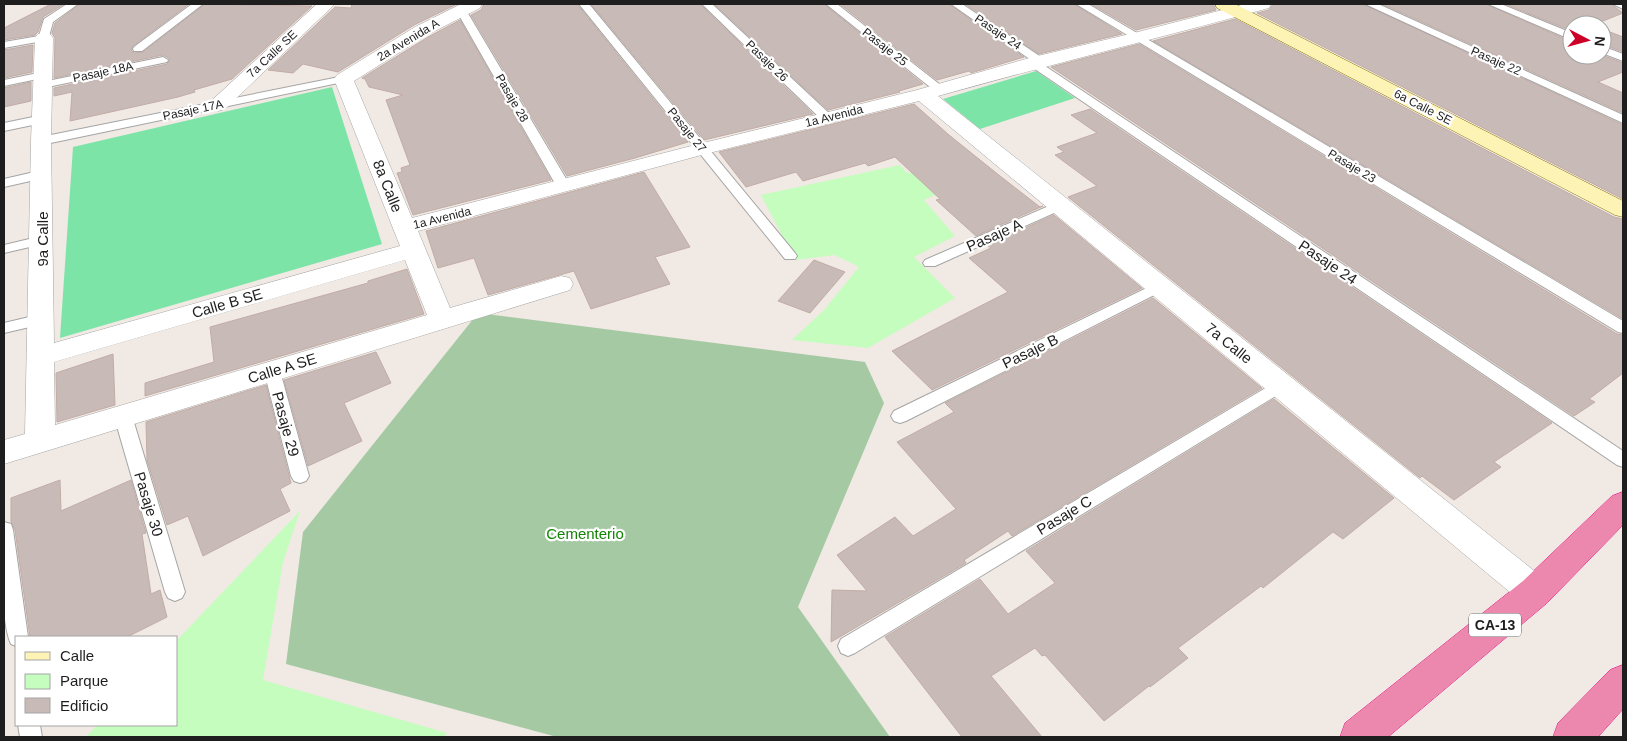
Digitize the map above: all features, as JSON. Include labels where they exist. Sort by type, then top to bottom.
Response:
[{"type":"highway","name":"CA-13","points":[[1359,737],[1535,592],[1623,505]]},
{"type":"highway","points":[[1572,737],[1623,683]]},
{"type":"street","name":"1a Avenida","points":[[409,239],[564,186],[702,149],[931,92],[1036,62],[1138,38],[1230,7],[1263,4]]},
{"type":"street","name":"7a Calle SE","points":[[218,105],[327,5]]},
{"type":"street","name":"2a Avenida A","points":[[344,79],[421,31],[467,7]]},
{"type":"street","name":"6a Calle SE","points":[[1230,7],[1623,210]]},
{"type":"street","name":"9a Calle","points":[[40,441],[44,38]]},
{"type":"street","name":"8a Calle","points":[[344,79],[442,320]]},
{"type":"street","name":"7a Calle","points":[[931,92],[1058,206],[1535,592]]},
{"type":"street","name":"Calle B SE","points":[[41,356],[409,239]]},
{"type":"street","name":"Calle A SE","points":[[4,452],[561,284]]},
{"type":"lane","points":[[4,45],[44,38],[48,21],[73,4]]},
{"type":"lane","points":[[138,49],[198,4]]},
{"type":"lane","name":"Pasaje 27","points":[[584,4],[790,256]]},
{"type":"lane","name":"Pasaje 26","points":[[707,4],[827,118]]},
{"type":"lane","name":"Pasaje 25","points":[[832,4],[931,92]]},
{"type":"lane","name":"Pasaje 24","points":[[956,4],[1036,62],[1623,460]]},
{"type":"lane","name":"Pasaje 23","points":[[1081,4],[1623,328]]},
{"type":"lane","name":"Pasaje 22","points":[[1370,4],[1623,119]]},
{"type":"lane","points":[[1493,4],[1562,33]]},
{"type":"lane","points":[[1618,4],[1623,6]]},
{"type":"lane","name":"Pasaje 28","points":[[467,7],[564,186]]},
{"type":"lane","name":"Pasaje 18A","points":[[4,83],[43,80],[163,60]]},
{"type":"lane","name":"Pasaje 17A","points":[[4,127],[42,130],[218,105],[344,79]]},
{"type":"lane","points":[[4,183],[42,174]]},
{"type":"lane","name":"Pasaje A","points":[[930,263],[1058,206]]},
{"type":"lane","points":[[4,248],[42,240]]},
{"type":"lane","name":"Pasaje B","points":[[900,416],[1159,287]]},
{"type":"lane","points":[[4,328],[42,319]]},
{"type":"lane","name":"Pasaje 29","points":[[272,371],[300,476]]},
{"type":"lane","name":"Pasaje C","points":[[848,646],[1280,385]]},
{"type":"lane","name":"Pasaje 30","points":[[122,416],[176,592]]},
{"type":"lane","points":[[4,530],[18,636]]},
{"type":"green space","points":[[1036,71],[1075,98],[980,129],[943,99]]},
{"type":"green space","points":[[332,87],[382,244],[60,338],[73,147]]},
{"type":"green space","points":[[975,163],[985,172],[924,200],[955,236],[914,257],[955,298],[868,348],[792,340],[824,310],[859,267],[835,255],[795,260],[761,195],[900,165],[907,173]]},
{"type":"green space","name":"Cementerio","points":[[478,313],[865,362],[884,403],[798,607],[890,737],[557,737],[286,664],[303,532]]},
{"type":"green space","points":[[300,511],[283,562],[263,680],[447,733],[445,737],[86,737],[96,726],[178,726],[178,639]]},
{"type":"building","points":[[51,4],[64,4],[43,17],[38,32],[35,35],[4,40],[4,28]]},
{"type":"building","points":[[80,4],[189,4],[133,46],[131,50],[134,53],[143,52],[205,4],[312,6],[232,79],[194,90],[195,92],[178,97],[70,121],[72,92],[54,96],[54,88],[167,64],[170,59],[163,55],[54,78],[55,38],[52,33],[55,23]]},
{"type":"building","points":[[352,4],[457,4],[414,25],[338,72],[303,64],[293,73],[268,70],[335,7],[351,8]]},
{"type":"building","points":[[484,4],[577,4],[688,142],[567,176],[471,15],[481,10]]},
{"type":"building","points":[[591,4],[700,4],[813,114],[704,140]]},
{"type":"building","points":[[714,4],[824,4],[923,84],[900,92],[828,110]]},
{"type":"building","points":[[840,4],[949,4],[1024,57],[971,73],[969,71],[937,80]]},
{"type":"building","points":[[965,4],[1074,4],[1122,34],[1039,54]]},
{"type":"building","points":[[1091,4],[1213,4],[1216,10],[1136,30]]},
{"type":"building","points":[[1273,4],[1363,4],[1623,125],[1623,199],[1257,13],[1269,10]]},
{"type":"building","points":[[1382,4],[1486,4],[1562,38],[1562,65],[1612,65],[1612,59],[1623,63],[1623,72],[1598,82],[1623,93],[1623,113]]},
{"type":"building","points":[[1505,4],[1611,4],[1623,13],[1612,17],[1612,15],[1562,15],[1562,27]]},
{"type":"building","points":[[1235,19],[1614,217],[1623,219],[1623,319],[1153,41]]},
{"type":"building","points":[[460,20],[551,180],[413,215],[397,173],[402,172],[401,168],[410,165],[386,100],[403,95],[369,87],[365,79],[362,78],[428,37]]},
{"type":"building","points":[[1612,33],[1623,37],[1623,52],[1612,48]]},
{"type":"building","points":[[1139,44],[1617,334],[1623,335],[1623,373],[1589,399],[1595,402],[1574,416],[1051,67]]},
{"type":"building","points":[[33,45],[32,72],[4,78],[4,50]]},
{"type":"building","points":[[31,82],[31,101],[4,107],[4,88]]},
{"type":"building","points":[[914,104],[1000,176],[1040,207],[1043,206],[976,236],[936,200],[940,199],[895,157],[868,166],[865,163],[803,181],[796,172],[746,187],[719,152]]},
{"type":"building","points":[[1090,109],[1552,423],[1494,462],[1501,467],[1454,500],[1422,476],[1420,478],[1068,197],[1097,186],[1055,155],[1064,152],[1057,147],[1097,133],[1071,115]]},
{"type":"building","points":[[644,172],[690,247],[655,257],[670,284],[591,309],[574,271],[488,295],[474,258],[438,268],[426,231]]},
{"type":"building","points":[[1054,215],[1142,288],[932,390],[892,351],[1008,292],[969,258],[991,248],[987,245]]},
{"type":"building","points":[[814,260],[845,272],[810,313],[778,301]]},
{"type":"building","points":[[407,269],[424,314],[145,396],[145,383],[214,362],[210,327],[368,283],[368,281]]},
{"type":"building","points":[[1153,298],[1262,388],[1012,536],[1008,531],[964,560],[966,563],[831,642],[832,590],[867,591],[837,555],[895,517],[913,536],[956,509],[897,442],[954,412],[945,403]]},
{"type":"building","points":[[376,352],[391,383],[344,403],[362,441],[308,466],[284,380]]},
{"type":"building","points":[[113,354],[115,405],[57,422],[56,373]]},
{"type":"building","points":[[266,385],[291,483],[280,489],[290,511],[203,556],[188,516],[167,525],[147,460],[146,422]]},
{"type":"building","points":[[1274,399],[1394,498],[1343,539],[1333,532],[1263,588],[1261,586],[1178,648],[1188,658],[1104,721],[1045,655],[1042,656],[1035,648],[991,676],[1042,737],[962,737],[885,637],[980,579],[1008,614],[1055,583],[1026,551]]},
{"type":"building","points":[[60,480],[61,511],[131,480],[146,533],[142,534],[151,594],[160,590],[167,617],[129,636],[30,636],[15,530],[11,522],[11,498]]}]
